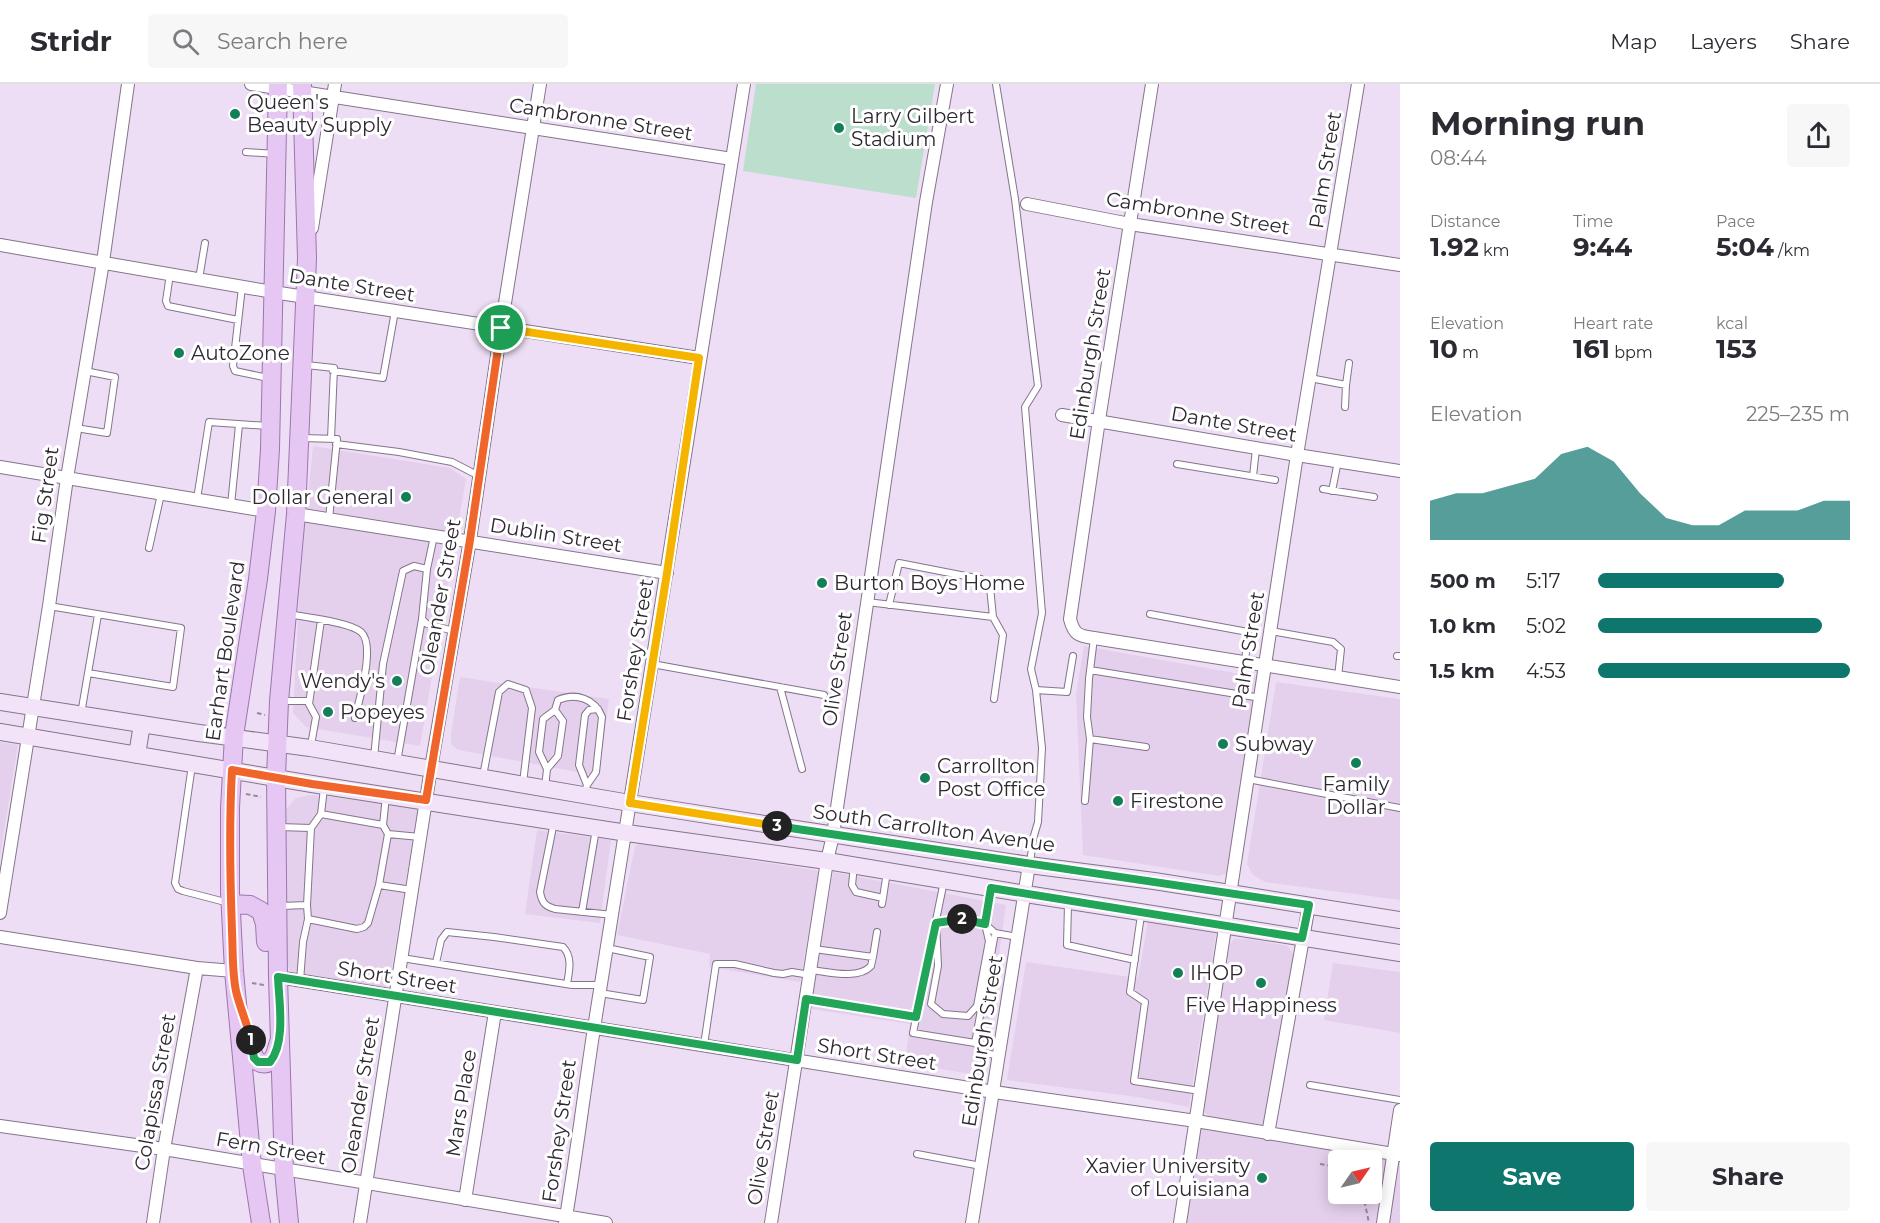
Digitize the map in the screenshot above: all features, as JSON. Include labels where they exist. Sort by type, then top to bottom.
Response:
[{"type":"main road","name":"Earhart Boulevard","points":[[261,1223],[252,1165],[234,971],[230,808],[234,736],[266,511],[271,427],[278,86]]},
{"type":"main road","points":[[272,981],[277,906],[276,777],[279,701],[296,514],[306,297],[303,88]]},
{"type":"main road","name":"South Carrollton Avenue","points":[[0,702],[374,758],[544,788],[586,789],[630,803],[1029,865],[1103,873],[1230,892],[1400,920]]},
{"type":"main road","points":[[137,755],[142,724]]},
{"type":"main road","points":[[0,732],[325,786],[627,833],[854,865],[1400,953]]},
{"type":"main road","points":[[231,904],[250,905],[261,911],[265,924],[266,948],[280,1040],[284,1170],[289,1223]]},
{"type":"main road","points":[[236,991],[247,1020],[254,1058],[258,1062],[270,1062],[275,1056],[280,1040]]},
{"type":"street","name":"Fig Street","points":[[0,913],[67,478],[103,262],[128,84]]},
{"type":"street","name":"Cambronne Street","points":[[251,84],[334,90],[534,128],[732,159]]},
{"type":"street","name":"Oleander Street","points":[[360,1223],[431,768],[470,540],[540,84]]},
{"type":"street","name":"Forshey Street","points":[[565,1220],[627,833],[699,358],[744,84]]},
{"type":"street","name":"Olive Street","points":[[771,1223],[827,861],[833,835],[926,201],[947,84]]},
{"type":"street","name":"Edinburgh Street","points":[[1094,639],[1080,636],[1072,630],[1070,619],[1152,84]]},
{"type":"street","name":"Palm Street","points":[[1180,1223],[1297,455],[1358,84]]},
{"type":"street","points":[[307,258],[334,90]]},
{"type":"street","name":"Cambronne Street","points":[[1027,204],[1130,224],[1400,265]]},
{"type":"street","name":"Dante Street","points":[[0,245],[242,287],[699,358]]},
{"type":"street","name":"Dante Street","points":[[1062,415],[1400,471]]},
{"type":"street","points":[[0,467],[266,511]]},
{"type":"street","name":"Dublin Street","points":[[296,514],[667,573]]},
{"type":"street","points":[[1094,639],[1400,687]]},
{"type":"street","name":"Edinburgh Street","points":[[972,1223],[1029,865]]},
{"type":"street","points":[[1268,1134],[1309,905]]},
{"type":"street","points":[[0,937],[196,968],[234,971]]},
{"type":"street","name":"Colapissa Street","points":[[153,1223],[196,968]]},
{"type":"street","name":"Short Street","points":[[272,981],[300,982],[396,996],[994,1092],[1196,1121],[1396,1155]]},
{"type":"street","name":"Mars Place","points":[[465,1200],[495,1012]]},
{"type":"street","points":[[1383,1223],[1396,1155],[1400,1110]]},
{"type":"street","name":"Fern Street","points":[[0,1126],[164,1149],[465,1200],[565,1220],[606,1223]]},
{"type":"lane","points":[[996,84],[1015,199],[1038,386],[1025,407],[1042,613],[1031,669],[1042,748],[1038,822],[1029,865]]},
{"type":"lane","points":[[246,152],[276,154]]},
{"type":"lane","points":[[199,279],[205,243]]},
{"type":"lane","points":[[170,274],[166,301],[168,306],[238,320]]},
{"type":"lane","points":[[242,287],[233,366],[235,371],[272,378]]},
{"type":"lane","points":[[333,371],[382,378],[395,311]]},
{"type":"lane","points":[[1345,407],[1349,363]]},
{"type":"lane","points":[[302,365],[334,368],[334,442],[329,519]]},
{"type":"lane","points":[[75,428],[107,433],[115,377],[85,371]]},
{"type":"lane","points":[[1310,378],[1346,385]]},
{"type":"lane","points":[[197,499],[209,422],[271,427]]},
{"type":"lane","points":[[231,505],[239,425]]},
{"type":"lane","points":[[299,437],[452,462],[479,476]]},
{"type":"lane","points":[[1253,476],[1256,448]]},
{"type":"lane","points":[[1332,491],[1338,461]]},
{"type":"lane","points":[[1177,464],[1275,480]]},
{"type":"lane","points":[[1323,489],[1374,497]]},
{"type":"lane","points":[[149,548],[161,493]]},
{"type":"lane","points":[[396,762],[422,619],[427,569],[434,535]]},
{"type":"lane","points":[[890,605],[898,563],[981,579],[990,587],[993,617],[1003,635],[994,699]]},
{"type":"lane","points":[[374,758],[383,664],[403,571],[414,566],[427,569]]},
{"type":"lane","points":[[867,602],[993,617]]},
{"type":"lane","points":[[49,606],[181,628],[173,687],[88,674]]},
{"type":"lane","points":[[287,614],[346,625],[361,632],[367,644],[366,668],[355,718]]},
{"type":"lane","points":[[1150,614],[1248,632],[1245,662]]},
{"type":"lane","points":[[81,715],[98,615]]},
{"type":"lane","points":[[422,619],[427,624],[454,631]]},
{"type":"lane","points":[[310,748],[316,717],[309,701],[321,620]]},
{"type":"lane","points":[[1271,631],[1333,642],[1341,650],[1338,677]]},
{"type":"lane","points":[[1085,801],[1090,739],[1087,717],[1094,639]]},
{"type":"lane","points":[[1035,690],[1067,692],[1073,656]]},
{"type":"lane","points":[[652,664],[824,695]]},
{"type":"lane","points":[[1090,670],[1260,698]]},
{"type":"lane","points":[[483,777],[499,692],[508,684],[526,690],[532,708],[523,784]]},
{"type":"lane","points":[[780,687],[802,769]]},
{"type":"lane","points":[[547,769],[539,752],[543,719],[555,710],[558,700],[567,696],[586,699],[598,709],[602,717],[602,726],[596,772],[586,789]]},
{"type":"lane","points":[[279,701],[309,701]]},
{"type":"lane","points":[[586,789],[579,765],[585,715],[589,710],[598,709]]},
{"type":"lane","points":[[544,788],[547,769],[558,756],[563,721],[555,710]]},
{"type":"lane","points":[[378,712],[389,718],[404,718]]},
{"type":"lane","points":[[1090,739],[1146,747]]},
{"type":"lane","points":[[192,765],[175,884],[183,891],[231,904]]},
{"type":"lane","points":[[1248,779],[1400,808]]},
{"type":"lane","points":[[300,982],[303,942],[308,919],[311,828],[321,814],[325,786]]},
{"type":"lane","points":[[308,919],[357,928],[364,927],[368,923],[379,885],[388,834],[383,825],[386,795]]},
{"type":"lane","points":[[321,814],[383,825]]},
{"type":"lane","points":[[554,821],[540,892],[541,900],[546,906],[555,909],[613,915]]},
{"type":"lane","points":[[277,827],[311,828]]},
{"type":"lane","points":[[582,912],[596,828]]},
{"type":"lane","points":[[388,834],[420,837]]},
{"type":"lane","points":[[854,865],[852,885],[856,892],[882,901],[887,871]]},
{"type":"lane","points":[[944,881],[913,1033],[975,1043],[985,1053],[1000,1056]]},
{"type":"lane","points":[[379,885],[412,890]]},
{"type":"lane","points":[[936,923],[938,966],[931,1004],[943,1014],[968,1016],[977,1006],[989,941],[985,924],[991,888]]},
{"type":"lane","points":[[1068,900],[1066,945],[1135,960]]},
{"type":"lane","points":[[277,906],[307,905]]},
{"type":"lane","points":[[1142,911],[1130,992],[1145,1002],[1134,1081],[1200,1091]]},
{"type":"lane","points":[[936,923],[962,919],[985,924],[995,933],[1019,937]]},
{"type":"lane","points":[[436,963],[441,940],[447,932],[552,946],[564,948],[568,952],[570,965],[567,984]]},
{"type":"lane","points":[[704,1046],[716,964],[735,964],[774,974],[864,972],[872,966],[877,932]]},
{"type":"lane","points":[[975,1043],[995,933]]},
{"type":"lane","points":[[402,958],[601,989],[643,1000],[650,957],[607,948]]},
{"type":"lane","points":[[814,949],[873,957]]},
{"type":"lane","points":[[806,999],[916,1017]]},
{"type":"lane","points":[[1310,1085],[1400,1100]]},
{"type":"lane","points":[[917,1154],[982,1167]]},
{"type":"path","points":[[246,794],[265,798]]},
{"type":"path","points":[[252,983],[272,981]]},
{"type":"path","points":[[1320,1164],[1328,1165]]},
{"type":"path","points":[[1365,1204],[1369,1223]]},
{"type":"shaded area","points":[[313,446],[450,468],[466,479],[420,746],[306,727],[293,713],[300,577]]},
{"type":"shaded area","points":[[1084,646],[1257,677],[1229,867],[1225,874],[1219,876],[1083,855],[1076,694]]},
{"type":"shaded area","points":[[460,677],[609,699],[599,776],[458,750],[451,744],[451,733]]},
{"type":"shaded area","points":[[1276,682],[1400,699],[1400,900],[1265,882],[1253,875],[1247,864]]},
{"type":"shaded area","points":[[0,742],[18,745],[0,857]]},
{"type":"shaded area","points":[[309,795],[418,809],[389,984],[385,987],[341,983],[290,971],[286,960],[284,812],[296,798]]},
{"type":"shaded area","points":[[537,830],[611,840],[600,923],[525,914]]},
{"type":"shaded area","points":[[639,844],[819,871],[800,982],[709,967],[710,954],[617,935],[635,846]]},
{"type":"shaded area","points":[[833,872],[1006,905],[982,1076],[905,1063],[910,1024],[811,1009]]},
{"type":"shaded area","points":[[1148,921],[1216,934],[1189,1107],[1137,1097],[1007,1080],[1026,962],[1138,978]]},
{"type":"shaded area","points":[[1234,939],[1249,939],[1288,946],[1294,956],[1265,1122],[1260,1125],[1210,1117],[1204,1109],[1230,944]]},
{"type":"shaded area","points":[[1333,963],[1400,972],[1400,1033],[1324,1020]]},
{"type":"shaded area","name":"Xavier University of Louisiana","points":[[1196,1121],[1375,1150],[1328,1150],[1328,1204],[1382,1204],[1382,1151],[1400,1154],[1400,1223],[1180,1223]]},
{"type":"green space","name":"Larry Gilbert Stadium","points":[[756,84],[935,84],[916,198],[743,171]]},
{"type":"place","name":"Queen's Beauty Supply","points":[[235,114]]},
{"type":"place","name":"Larry Gilbert Stadium","points":[[839,128]]},
{"type":"place","name":"AutoZone","points":[[179,353]]},
{"type":"place","name":"Dollar General","points":[[406,497]]},
{"type":"place","name":"Burton Boys Home","points":[[822,583]]},
{"type":"place","name":"Wendy's","points":[[397,681]]},
{"type":"place","name":"Popeyes","points":[[328,712]]},
{"type":"place","name":"Subway","points":[[1223,744]]},
{"type":"place","name":"Family Dollar","points":[[1356,763]]},
{"type":"place","name":"Carrollton Post Office","points":[[925,778]]},
{"type":"place","name":"Firestone","points":[[1118,801]]},
{"type":"place","name":"IHOP","points":[[1178,973]]},
{"type":"place","name":"Five Happiness","points":[[1261,983]]},
{"type":"place","name":"Xavier University of Louisiana","points":[[1262,1178]]},
{"type":"route","points":[[501,328],[699,358],[630,803],[1029,865],[1103,873],[1309,905],[1302,938],[991,888],[985,924],[962,919],[936,923],[916,1017],[806,999],[797,1060],[278,977],[280,1040],[275,1056],[270,1062],[264,1064],[258,1062],[254,1058],[247,1020],[236,991],[234,971],[230,892],[232,770],[426,800],[470,540],[501,328]]}]
